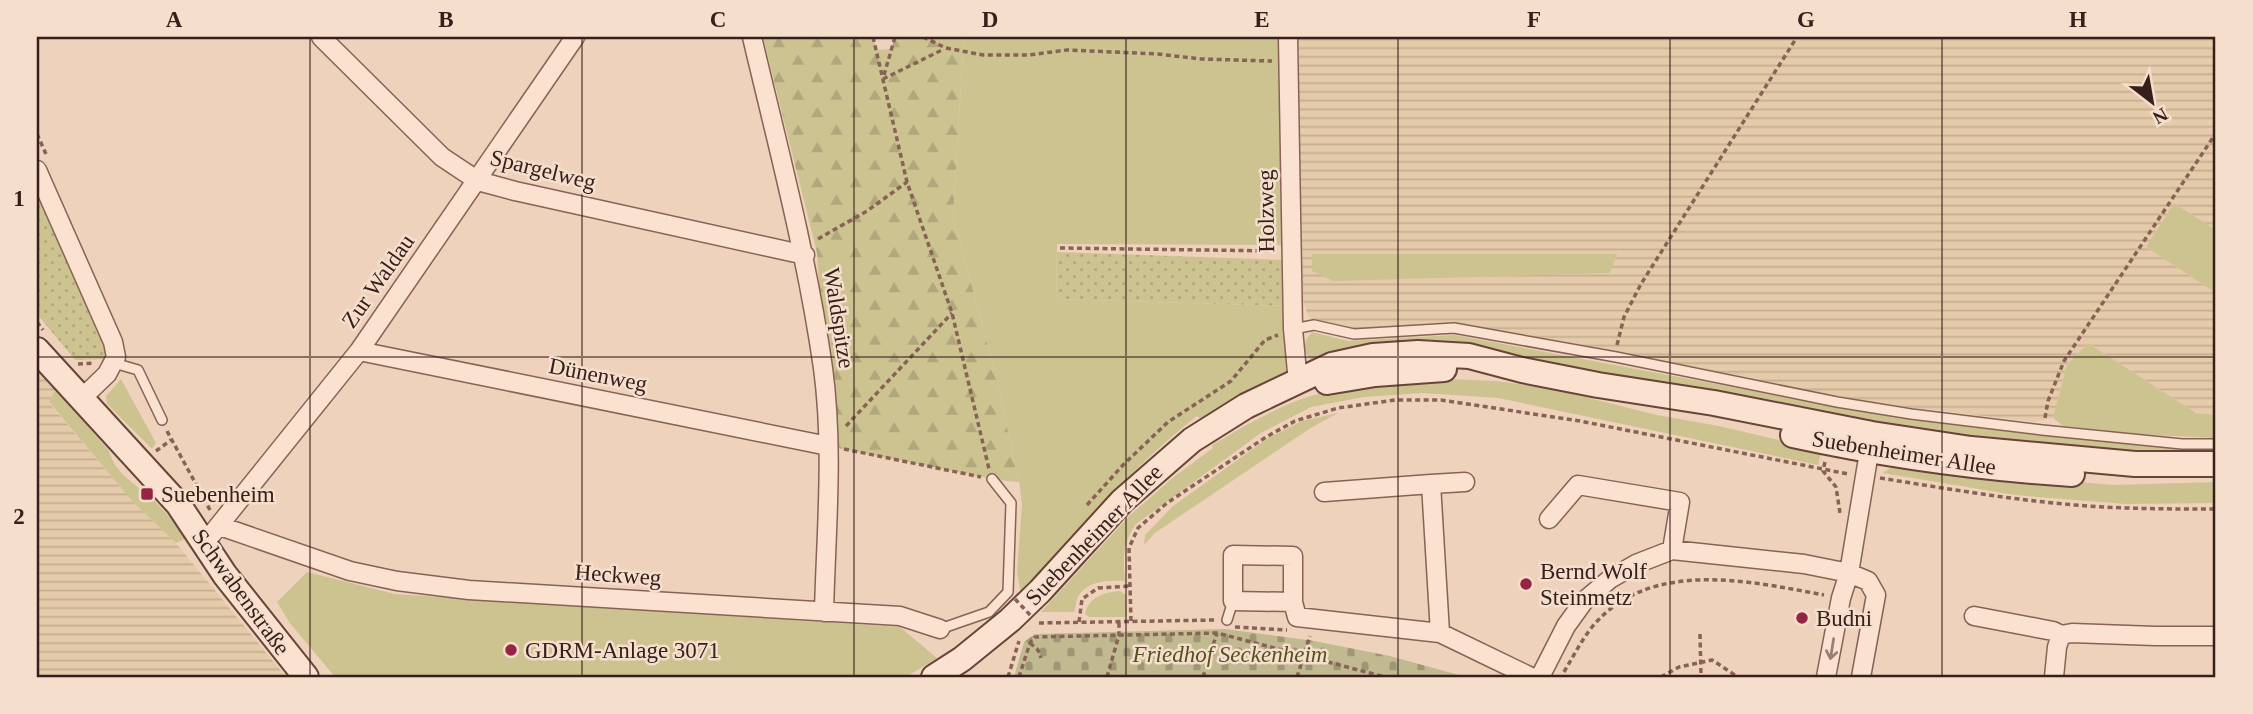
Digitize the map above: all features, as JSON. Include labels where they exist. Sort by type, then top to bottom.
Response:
[{"type":"main road","name":"Schwabenstraße","points":[[41,341],[80,400],[178,504],[212,534],[233,585],[306,677]]},
{"type":"main road","name":"Suebenheimer Allee","points":[[934,677],[962,659],[1010,620],[1122,501],[1192,440],[1246,406],[1298,383],[1334,382],[1374,374],[1418,370],[1521,370],[1598,385],[1689,413],[2033,472],[2107,477],[2216,477]]},
{"type":"main road","name":"Suebenheimer Allee","points":[[1871,443],[2135,464],[2216,464]]},
{"type":"street","name":"Spargelweg","points":[[321,37],[442,157],[478,181],[805,254]]},
{"type":"street","name":"Zur Waldau","points":[[212,534],[359,351],[575,37]]},
{"type":"street","name":"Waldspitze","points":[[751,37],[805,254],[823,369],[828,446],[824,612]]},
{"type":"street","name":"Holzweg","points":[[1288,37],[1293,329],[1298,383]]},
{"type":"street","points":[[37,170],[113,342],[116,356],[107,374],[80,400]]},
{"type":"street","name":"Dünenweg","points":[[359,351],[828,446]]},
{"type":"street","points":[[1826,677],[1841,598],[1849,573],[1871,443]]},
{"type":"street","points":[[1324,492],[1465,482]]},
{"type":"street","points":[[1431,484],[1440,633]]},
{"type":"street","points":[[1549,519],[1578,485],[1680,502],[1672,550]]},
{"type":"street","name":"Heckweg","points":[[212,534],[397,581],[469,590],[900,617],[940,629]]},
{"type":"street","points":[[1540,677],[1566,625],[1584,601],[1610,579],[1636,564],[1672,550],[1804,564],[1849,573],[1868,581],[1876,595],[1861,677]]},
{"type":"street","points":[[1293,602],[1233,601],[1233,555],[1293,556],[1293,602],[1297,617],[1440,633],[1531,677]]},
{"type":"street","points":[[1974,617],[2053,631],[2061,635],[2216,636]]},
{"type":"street","points":[[2054,677],[2061,635]]},
{"type":"lane","points":[[1293,329],[1314,325],[1354,334],[1454,328],[1616,357],[1837,402],[2042,430],[2182,444],[2216,444]]},
{"type":"lane","points":[[114,363],[138,370],[162,421]]},
{"type":"lane","points":[[992,479],[1011,503],[1012,596]]},
{"type":"lane","name":"Heckweg","points":[[940,629],[989,612],[1012,596]]},
{"type":"lane","points":[[1227,620],[1233,601]]},
{"type":"path","points":[[828,446],[992,479],[952,313],[907,181],[873,37]]},
{"type":"path","points":[[883,79],[895,37]]},
{"type":"path","points":[[923,37],[946,48],[983,55],[1029,55],[1067,50],[1158,54],[1201,60],[1288,61]]},
{"type":"path","points":[[1616,357],[1623,317],[1641,284],[1797,37]]},
{"type":"path","points":[[883,79],[946,48]]},
{"type":"path","points":[[2042,430],[2048,401],[2064,361],[2216,133]]},
{"type":"path","points":[[805,254],[818,238],[867,211],[907,181]]},
{"type":"path","points":[[1060,248],[1292,251]]},
{"type":"path","points":[[828,446],[952,313]]},
{"type":"path","points":[[37,322],[41,341]]},
{"type":"path","points":[[76,364],[114,363]]},
{"type":"path","points":[[1131,621],[1129,548],[1138,528],[1167,503],[1294,421],[1338,408],[1395,400],[1441,400],[1580,421],[1824,471],[2013,498],[2087,506],[2216,509]]},
{"type":"path","points":[[162,421],[212,534]]},
{"type":"path","points":[[1824,471],[1836,487],[1841,511],[1839,523]]},
{"type":"path","points":[[1561,677],[1588,633],[1609,611],[1628,598],[1658,585],[1688,580],[1747,582],[1841,598]]},
{"type":"path","points":[[1079,622],[1082,599],[1098,588],[1130,586]]},
{"type":"path","points":[[1012,596],[1032,617]]},
{"type":"path","points":[[1040,623],[1227,620],[1237,628],[1295,630],[1314,619]]},
{"type":"path","points":[[1297,677],[1314,619]]},
{"type":"path","points":[[1107,677],[1119,635],[1119,622]]},
{"type":"path","points":[[1203,677],[1217,633]]},
{"type":"path","points":[[1019,677],[1030,643],[1035,637],[1217,633],[1383,677]]},
{"type":"path","points":[[1700,634],[1701,675]]},
{"type":"path","points":[[1008,677],[1019,641]]},
{"type":"path","points":[[1030,643],[1038,650],[1041,658]]},
{"type":"path","points":[[1661,677],[1679,667],[1712,660],[1738,677]]},
{"type":"shaded area","points":[[1298,37],[2216,37],[2216,230],[2174,203],[2146,247],[2216,293],[2216,415],[2196,413],[2088,343],[2067,365],[2053,418],[2034,422],[1890,405],[1709,373],[1624,352],[1461,324],[1430,323],[1360,330],[1309,318],[1303,301]]},
{"type":"shaded area","points":[[37,365],[56,389],[49,403],[134,503],[176,543],[286,677],[37,677]]},
{"type":"green space","points":[[763,37],[873,37],[877,50],[891,49],[895,37],[964,37],[953,216],[996,376],[1019,482],[997,480],[828,446],[817,253]]},
{"type":"green space","points":[[964,37],[1284,37],[1287,245],[1057,244],[1056,299],[1288,306],[1288,368],[1284,375],[1202,420],[1197,416],[1173,436],[1105,501],[1021,594],[1017,572],[1022,504],[1019,482],[996,376],[953,216]]},
{"type":"green space","points":[[37,189],[110,347],[106,359],[75,360],[37,314]]},
{"type":"green space","points":[[2174,203],[2216,230],[2216,293],[2146,247]]},
{"type":"green space","points":[[1057,252],[1286,260],[1288,306],[1056,299]]},
{"type":"green space","points":[[1312,254],[1617,254],[1610,273],[1334,281],[1312,271]]},
{"type":"green space","points":[[1312,332],[1348,341],[1455,335],[1903,419],[2216,449],[2216,462],[1971,443],[1536,363],[1321,365],[1310,359],[1304,351],[1306,340]]},
{"type":"green space","points":[[2088,343],[2196,413],[2216,415],[2216,438],[2063,426],[2053,418],[2067,365]]},
{"type":"green space","points":[[121,379],[156,443],[152,449],[107,404],[106,396]]},
{"type":"green space","points":[[1449,379],[1496,381],[1549,388],[1657,415],[1719,426],[1822,450],[1818,465],[1498,398],[1422,393],[1364,397],[1311,407],[1261,433],[1136,524],[1124,551],[1125,581],[1106,581],[1088,586],[1078,597],[1074,612],[1041,612],[1129,516],[1175,476],[1213,448],[1212,445],[1239,429],[1281,408],[1325,392],[1371,384]]},
{"type":"green space","points":[[56,389],[109,451],[125,477],[149,496],[187,538],[176,543],[134,503],[49,402]]},
{"type":"green space","points":[[1338,413],[1309,429],[1155,533],[1144,545],[1145,535],[1173,506],[1268,438],[1302,421]]},
{"type":"green space","points":[[1896,465],[2113,485],[2216,482],[2216,503],[2125,504],[2015,495],[1882,473]]},
{"type":"green space","points":[[307,572],[395,594],[900,627],[937,658],[906,677],[335,677],[289,622],[277,602]]},
{"type":"green space","points":[[1120,591],[1126,595],[1127,617],[1089,617],[1085,614],[1090,603],[1098,596]]},
{"type":"green space","name":"Friedhof Seckenheim","points":[[1225,629],[1314,641],[1390,656],[1466,677],[1014,677],[1024,642],[1035,634]]},
{"type":"place","name":"Suebenheim","points":[[147,494]]},
{"type":"place","name":"Bernd Wolf Steinmetz","points":[[1526,584]]},
{"type":"place","name":"Budni","points":[[1802,618]]},
{"type":"place","name":"GDRM-Anlage 3071","points":[[511,650]]}]
